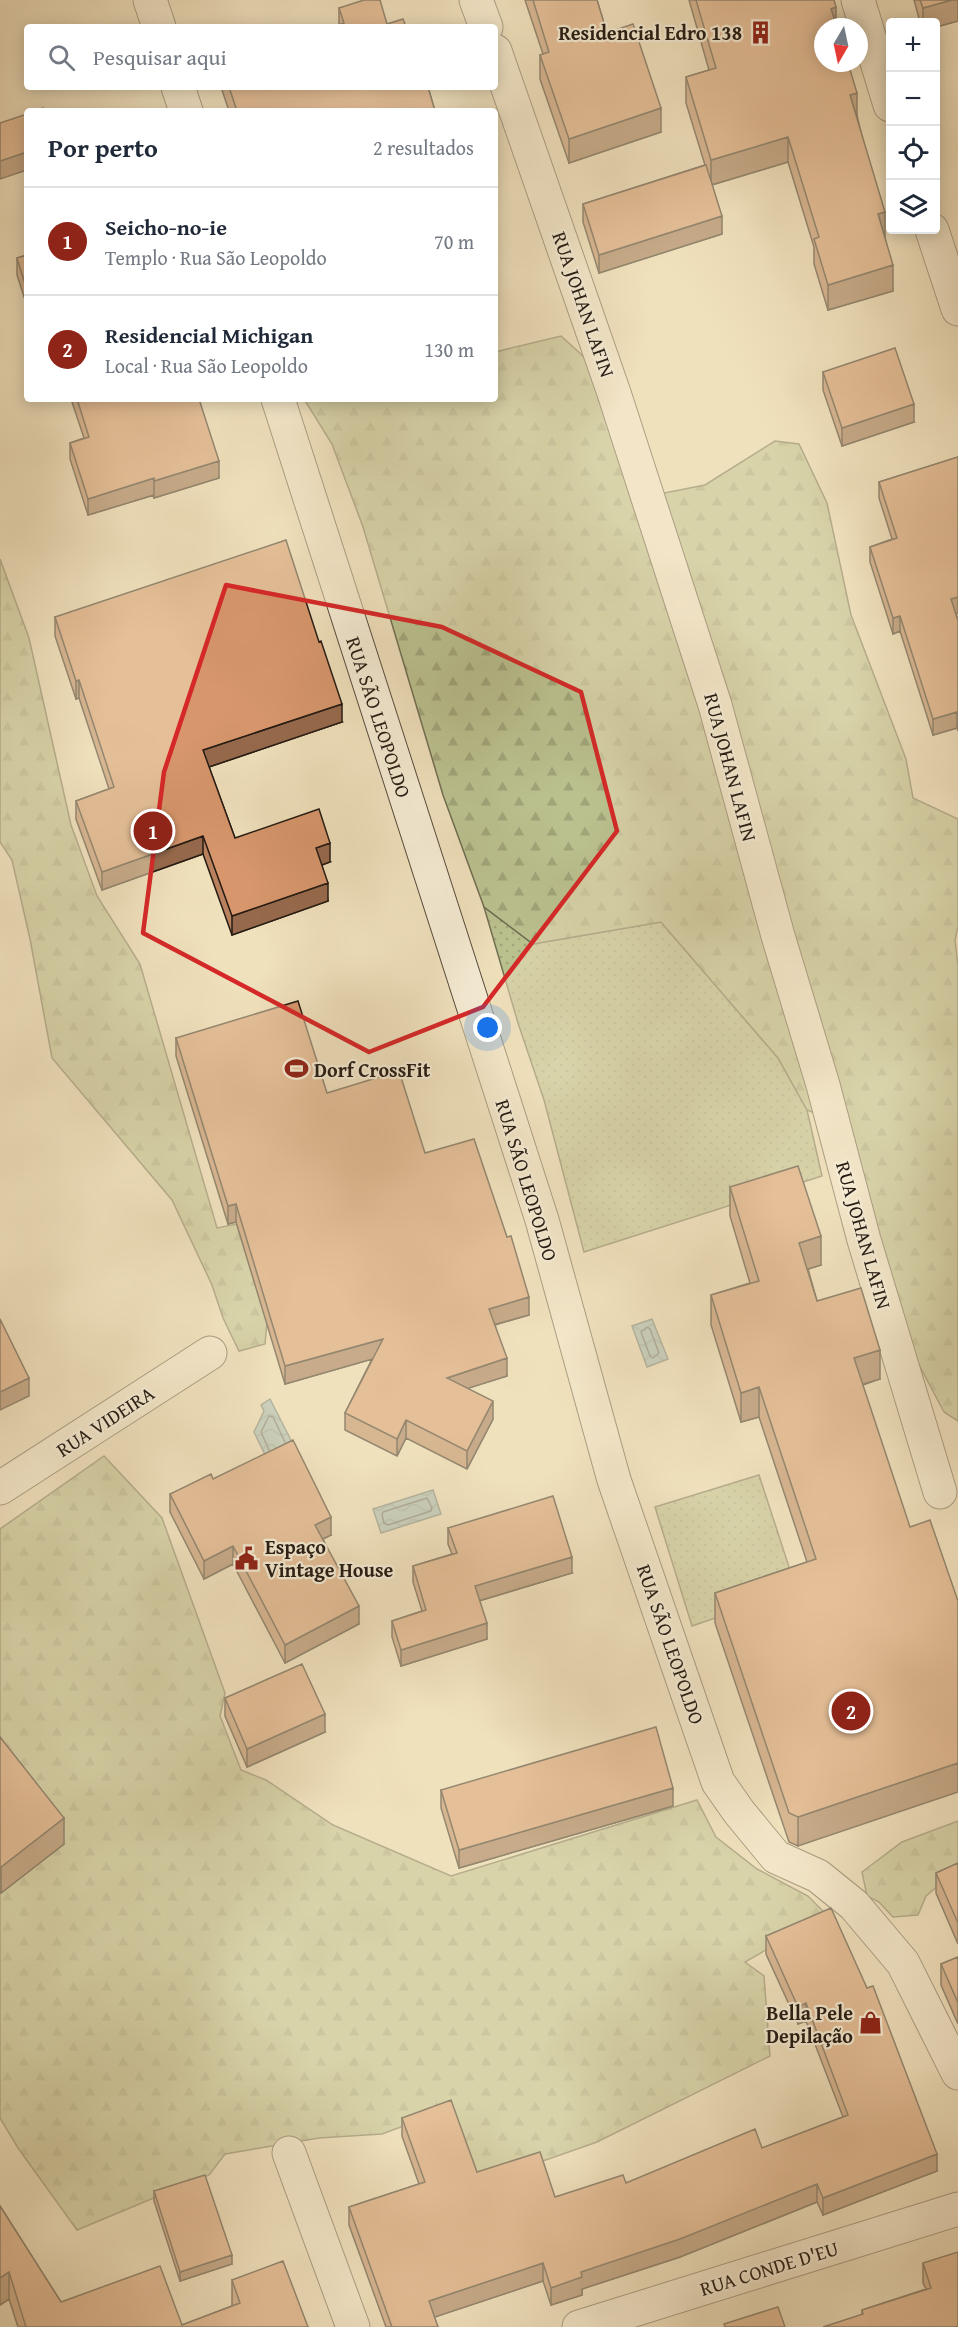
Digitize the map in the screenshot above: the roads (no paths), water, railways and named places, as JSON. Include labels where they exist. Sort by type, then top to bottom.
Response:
[{"type":"street","points":[[150,0],[158,24]]},
{"type":"street","points":[[476,0],[485,24]]},
{"type":"street","points":[[858,0],[886,89]]},
{"type":"street","name":"RUA JOHAN LAFIN","points":[[498,60],[614,393],[715,705],[778,936],[823,1085],[864,1240],[940,1492]]},
{"type":"street","points":[[179,90],[185,108]]},
{"type":"street","points":[[933,234],[958,309]]},
{"type":"street","name":"RUA SÃO LEOPOLDO","points":[[279,402],[542,1220],[614,1480],[718,1782],[776,1857],[818,1876],[854,1905],[903,1963],[958,2073]]},
{"type":"street","name":"RUA VIDEIRA","points":[[0,1488],[210,1353]]},
{"type":"street","points":[[289,2153],[353,2327]]},
{"type":"street","name":"RUA CONDE D'EU","points":[[579,2327],[958,2209]]},
{"type":"water","points":[[652,1319],[668,1359],[647,1367],[632,1326]]},
{"type":"water","points":[[270,1399],[298,1454],[271,1467],[254,1432],[264,1411],[261,1405]]},
{"type":"water","points":[[433,1490],[441,1514],[381,1533],[373,1509]]},
{"type":"place","name":"Residencial Edro 138","points":[[760,32]]},
{"type":"place","name":"Seicho-no-ie","points":[[153,831]]},
{"type":"place","name":"Dorf CrossFit","points":[[296,1069]]},
{"type":"place","name":"Espaço Vintage House","points":[[247,1558]]},
{"type":"place","name":"Residencial Michigan","points":[[851,1711]]},
{"type":"place","name":"Bella Pele Depilação","points":[[871,2023]]}]
